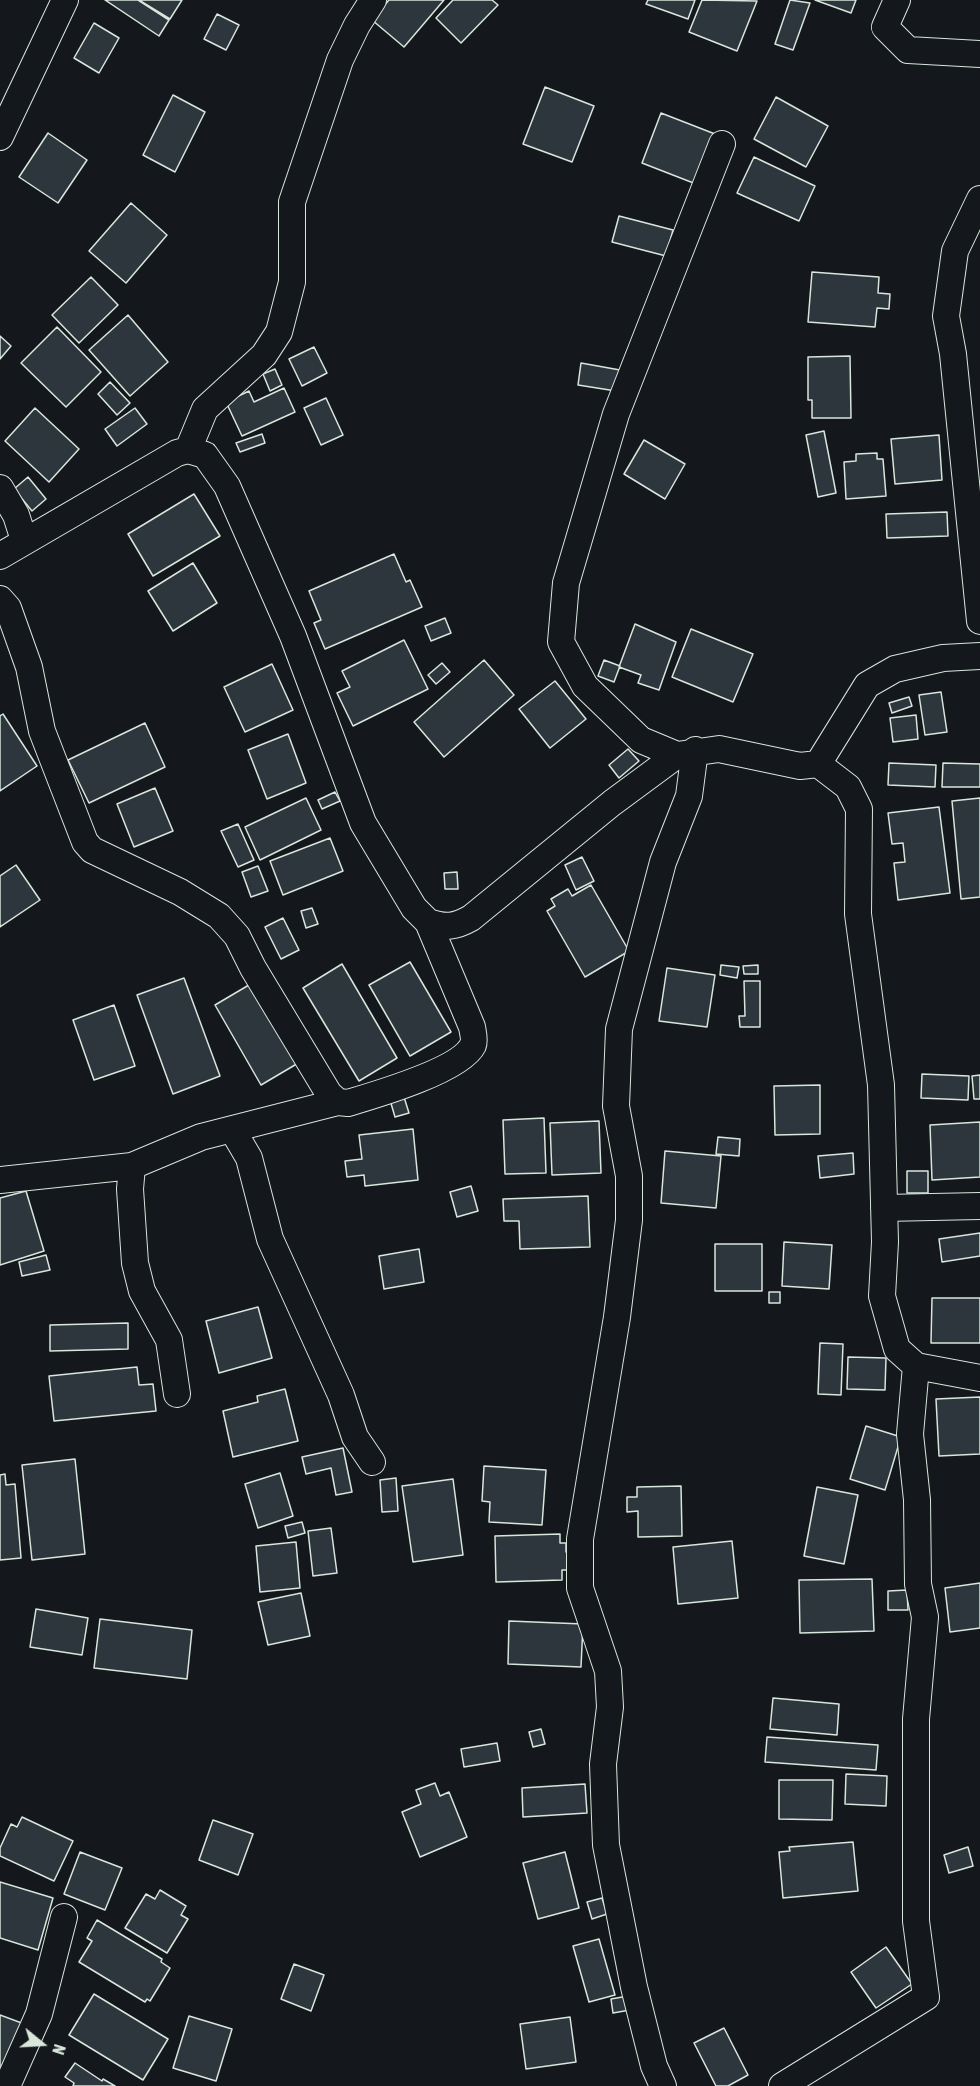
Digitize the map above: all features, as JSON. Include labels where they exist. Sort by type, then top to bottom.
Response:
[{"type":"street","points":[[0,137],[65,0]]},
{"type":"street","points":[[188,450],[205,409],[264,355],[279,332],[292,282],[292,202],[340,60],[357,24],[373,0]]},
{"type":"street","points":[[897,0],[885,27],[908,50],[980,54]]},
{"type":"street","points":[[722,144],[616,414],[566,583],[561,642],[585,686],[641,740],[686,753],[719,749],[800,766],[818,764],[848,787],[859,810],[858,914],[881,1085],[884,1208],[882,1296],[897,1349],[916,1366],[980,1378]]},
{"type":"street","points":[[980,199],[956,251],[946,316],[953,354],[980,621]]},
{"type":"street","points":[[0,556],[177,453],[188,450],[205,455],[227,486],[293,636],[363,823],[414,908],[428,922],[472,1027],[474,1043],[466,1054],[413,1083],[348,1103],[338,1102],[201,1137],[132,1166],[0,1180]]},
{"type":"street","points":[[0,488],[16,515],[24,540]]},
{"type":"street","points":[[0,598],[8,608],[29,667],[42,731],[85,842],[92,850],[180,892],[219,916],[237,936],[253,968],[329,1094],[338,1102]]},
{"type":"street","points":[[818,764],[867,685],[894,669],[943,658],[980,656]]},
{"type":"street","points":[[428,922],[442,927],[457,926],[471,918],[612,803],[686,753]]},
{"type":"street","points":[[663,2086],[654,2066],[637,1998],[606,1845],[603,1764],[610,1707],[608,1671],[580,1588],[580,1539],[615,1329],[629,1220],[629,1176],[615,1106],[619,1029],[663,862],[689,796],[686,753]]},
{"type":"street","points":[[232,1129],[249,1158],[270,1239],[341,1395],[355,1437],[372,1462]]},
{"type":"street","points":[[132,1166],[130,1189],[135,1263],[142,1291],[169,1340],[177,1394]]},
{"type":"street","points":[[884,1208],[980,1206]]},
{"type":"street","points":[[785,2086],[926,1996],[916,1922],[916,1719],[925,1617],[918,1584],[917,1500],[910,1434],[916,1366]]},
{"type":"street","points":[[8,2086],[39,2014],[64,1917]]},
{"type":"building","points":[[105,0],[138,0],[169,20],[159,36]]},
{"type":"building","points":[[139,0],[182,0],[170,19]]},
{"type":"building","points":[[389,0],[444,0],[404,47],[372,20]]},
{"type":"building","points":[[453,0],[492,0],[498,5],[461,43],[436,18]]},
{"type":"building","points":[[648,0],[695,0],[688,19],[646,4]]},
{"type":"building","points":[[702,0],[757,1],[737,51],[689,32]]},
{"type":"building","points":[[790,0],[810,3],[793,50],[775,44]]},
{"type":"building","points":[[815,0],[856,0],[851,13]]},
{"type":"building","points":[[217,14],[239,25],[226,50],[204,39]]},
{"type":"building","points":[[94,23],[119,38],[99,73],[74,58]]},
{"type":"building","points":[[545,87],[594,106],[572,162],[523,144]]},
{"type":"building","points":[[173,95],[205,112],[175,172],[143,155]]},
{"type":"building","points":[[776,97],[828,126],[806,167],[754,139]]},
{"type":"building","points":[[661,113],[715,134],[696,184],[642,163]]},
{"type":"building","points":[[48,133],[87,160],[58,203],[19,177]]},
{"type":"building","points":[[754,157],[815,186],[799,221],[737,193]]},
{"type":"building","points":[[131,203],[167,235],[126,283],[89,251]]},
{"type":"building","points":[[619,216],[673,230],[666,256],[612,242]]},
{"type":"building","points":[[812,272],[879,277],[878,293],[890,294],[889,309],[877,308],[875,327],[808,322]]},
{"type":"building","points":[[91,277],[118,305],[79,343],[52,315]]},
{"type":"building","points":[[128,315],[168,362],[130,396],[89,350]]},
{"type":"building","points":[[57,327],[101,372],[66,407],[21,363]]},
{"type":"building","points":[[0,336],[11,346],[0,359]]},
{"type":"building","points":[[314,347],[327,373],[302,386],[289,359]]},
{"type":"building","points":[[850,356],[851,418],[812,418],[812,400],[808,400],[808,357]]},
{"type":"building","points":[[581,363],[620,370],[616,391],[578,385]]},
{"type":"building","points":[[275,369],[282,385],[270,391],[263,374]]},
{"type":"building","points":[[110,382],[130,403],[117,415],[98,394]]},
{"type":"building","points":[[284,388],[295,412],[242,436],[226,402],[249,391],[254,402]]},
{"type":"building","points":[[326,398],[343,435],[321,445],[304,408]]},
{"type":"building","points":[[35,408],[79,449],[49,482],[5,441]]},
{"type":"building","points":[[135,408],[147,424],[117,446],[105,429]]},
{"type":"building","points":[[824,431],[836,493],[818,497],[806,435]]},
{"type":"building","points":[[262,434],[265,443],[240,452],[236,443]]},
{"type":"building","points":[[939,435],[942,480],[895,484],[891,439]]},
{"type":"building","points":[[644,440],[685,464],[665,499],[624,474]]},
{"type":"building","points":[[877,453],[877,459],[883,459],[886,496],[846,499],[844,462],[856,461],[856,454]]},
{"type":"building","points":[[28,477],[46,499],[32,511],[14,489]]},
{"type":"building","points":[[194,494],[220,536],[153,576],[128,534]]},
{"type":"building","points":[[947,512],[948,536],[887,538],[886,514]]},
{"type":"building","points":[[394,554],[406,582],[410,580],[422,607],[325,649],[314,623],[321,620],[309,591]]},
{"type":"building","points":[[193,563],[217,603],[173,631],[148,591]]},
{"type":"building","points":[[445,618],[451,633],[431,641],[425,626]]},
{"type":"building","points":[[635,624],[676,642],[659,690],[638,683],[641,675],[619,667]]},
{"type":"building","points":[[691,629],[753,654],[733,702],[672,677]]},
{"type":"building","points":[[404,640],[428,689],[353,726],[337,693],[350,687],[342,671]]},
{"type":"building","points":[[484,660],[514,695],[444,757],[414,722]]},
{"type":"building","points":[[604,660],[620,666],[614,682],[598,676]]},
{"type":"building","points":[[442,663],[450,672],[436,684],[428,675]]},
{"type":"building","points":[[272,664],[293,710],[245,732],[224,687]]},
{"type":"building","points":[[555,681],[586,719],[550,748],[519,709]]},
{"type":"building","points":[[941,692],[947,732],[925,735],[919,695]]},
{"type":"building","points":[[909,697],[912,706],[892,713],[889,703]]},
{"type":"building","points":[[3,714],[37,766],[0,791],[0,716]]},
{"type":"building","points":[[916,715],[918,739],[893,742],[890,718]]},
{"type":"building","points":[[145,723],[165,767],[89,803],[68,760]]},
{"type":"building","points":[[288,734],[306,783],[267,799],[248,750]]},
{"type":"building","points":[[628,749],[639,761],[619,778],[609,765]]},
{"type":"building","points":[[889,763],[936,765],[935,787],[888,785]]},
{"type":"building","points":[[943,763],[980,764],[980,787],[942,787]]},
{"type":"building","points":[[155,788],[173,831],[134,847],[117,804]]},
{"type":"building","points":[[335,792],[340,801],[322,809],[318,800]]},
{"type":"building","points":[[306,798],[321,830],[260,860],[245,827]]},
{"type":"building","points":[[980,798],[980,897],[961,899],[952,801]]},
{"type":"building","points":[[939,807],[950,893],[898,900],[894,863],[905,862],[903,843],[892,844],[888,813]]},
{"type":"building","points":[[238,824],[254,860],[238,867],[221,831]]},
{"type":"building","points":[[330,838],[343,871],[283,895],[270,861]]},
{"type":"building","points":[[582,857],[594,881],[576,890],[565,865]]},
{"type":"building","points":[[16,865],[40,900],[0,927],[0,876]]},
{"type":"building","points":[[258,866],[268,891],[251,897],[242,872]]},
{"type":"building","points":[[457,872],[458,889],[445,889],[444,873]]},
{"type":"building","points":[[591,885],[629,951],[585,977],[547,911],[555,906],[551,899],[568,889],[572,896]]},
{"type":"building","points":[[312,908],[318,924],[306,928],[301,911]]},
{"type":"building","points":[[283,918],[299,950],[281,959],[265,927]]},
{"type":"building","points":[[410,962],[451,1032],[410,1056],[369,985]]},
{"type":"building","points":[[342,964],[397,1058],[359,1081],[303,988]]},
{"type":"building","points":[[721,965],[739,967],[737,978],[720,975]]},
{"type":"building","points":[[758,965],[758,974],[744,974],[743,966]]},
{"type":"building","points":[[667,968],[715,975],[707,1027],[659,1021]]},
{"type":"building","points":[[184,978],[220,1076],[173,1094],[137,995]]},
{"type":"building","points":[[744,981],[760,981],[760,1027],[740,1027],[739,1016],[745,1016]]},
{"type":"building","points":[[254,982],[300,1062],[261,1085],[215,1005]]},
{"type":"building","points":[[114,1005],[135,1066],[94,1080],[73,1020]]},
{"type":"building","points":[[922,1074],[969,1076],[968,1100],[921,1098]]},
{"type":"building","points":[[980,1075],[980,1099],[974,1099],[972,1076]]},
{"type":"building","points":[[820,1085],[820,1134],[775,1135],[774,1086]]},
{"type":"building","points":[[404,1097],[409,1113],[395,1117],[390,1100]]},
{"type":"building","points":[[544,1118],[546,1173],[505,1174],[503,1120]]},
{"type":"building","points":[[599,1121],[601,1173],[552,1175],[550,1123]]},
{"type":"building","points":[[980,1122],[980,1177],[932,1180],[930,1125]]},
{"type":"building","points":[[413,1129],[418,1180],[365,1186],[364,1175],[347,1177],[345,1161],[362,1159],[359,1135]]},
{"type":"building","points":[[718,1137],[740,1139],[739,1156],[716,1154]]},
{"type":"building","points":[[665,1151],[721,1156],[716,1208],[661,1203]]},
{"type":"building","points":[[853,1153],[854,1174],[820,1178],[818,1156]]},
{"type":"building","points":[[907,1171],[928,1171],[928,1193],[907,1193]]},
{"type":"building","points":[[471,1186],[478,1211],[457,1217],[450,1192]]},
{"type":"building","points":[[26,1191],[44,1251],[0,1265],[0,1198]]},
{"type":"building","points":[[588,1196],[590,1247],[520,1249],[519,1221],[504,1221],[503,1199]]},
{"type":"building","points":[[980,1233],[980,1256],[942,1262],[939,1239]]},
{"type":"building","points":[[784,1242],[832,1245],[829,1289],[782,1286]]},
{"type":"building","points":[[715,1244],[762,1244],[762,1291],[715,1291]]},
{"type":"building","points":[[419,1249],[424,1282],[384,1289],[379,1256]]},
{"type":"building","points":[[46,1255],[50,1270],[22,1276],[19,1262]]},
{"type":"building","points":[[769,1292],[780,1292],[780,1303],[769,1303]]},
{"type":"building","points":[[932,1298],[980,1298],[980,1343],[931,1343]]},
{"type":"building","points":[[258,1307],[272,1358],[219,1373],[206,1321]]},
{"type":"building","points":[[128,1323],[128,1349],[50,1351],[50,1325]]},
{"type":"building","points":[[820,1343],[843,1344],[841,1395],[818,1394]]},
{"type":"building","points":[[848,1357],[886,1358],[885,1390],[847,1389]]},
{"type":"building","points":[[137,1367],[139,1385],[153,1384],[156,1411],[54,1421],[49,1376]]},
{"type":"building","points":[[285,1389],[298,1441],[233,1457],[223,1411],[258,1402],[257,1396]]},
{"type":"building","points":[[980,1397],[980,1454],[939,1456],[936,1399]]},
{"type":"building","points":[[866,1426],[901,1437],[885,1490],[850,1479]]},
{"type":"building","points":[[343,1448],[352,1492],[336,1495],[331,1468],[306,1474],[302,1457]]},
{"type":"building","points":[[75,1459],[85,1554],[32,1560],[22,1465]]},
{"type":"building","points":[[484,1466],[546,1470],[542,1525],[489,1522],[490,1502],[482,1501]]},
{"type":"building","points":[[280,1473],[293,1516],[258,1528],[245,1484]]},
{"type":"building","points":[[5,1474],[6,1485],[15,1484],[21,1558],[0,1560],[0,1475]]},
{"type":"building","points":[[396,1478],[398,1511],[382,1512],[380,1480]]},
{"type":"building","points":[[453,1479],[463,1555],[413,1562],[402,1486]]},
{"type":"building","points":[[681,1486],[682,1536],[638,1537],[638,1511],[627,1512],[627,1497],[637,1497],[637,1487]]},
{"type":"building","points":[[817,1487],[858,1495],[844,1564],[804,1556]]},
{"type":"building","points":[[302,1522],[305,1533],[288,1538],[285,1526]]},
{"type":"building","points":[[331,1528],[337,1573],[313,1576],[308,1531]]},
{"type":"building","points":[[560,1534],[560,1543],[566,1543],[566,1552],[573,1552],[573,1570],[562,1570],[562,1580],[496,1582],[495,1536]]},
{"type":"building","points":[[732,1541],[738,1598],[678,1604],[673,1547]]},
{"type":"building","points":[[296,1542],[300,1588],[260,1592],[256,1546]]},
{"type":"building","points":[[872,1579],[874,1631],[800,1633],[799,1580]]},
{"type":"building","points":[[980,1583],[980,1628],[950,1632],[945,1588]]},
{"type":"building","points":[[907,1590],[908,1610],[888,1610],[888,1591]]},
{"type":"building","points":[[301,1593],[310,1636],[268,1645],[258,1602]]},
{"type":"building","points":[[36,1609],[88,1618],[82,1655],[30,1647]]},
{"type":"building","points":[[100,1619],[192,1630],[187,1679],[94,1668]]},
{"type":"building","points":[[509,1621],[583,1624],[581,1667],[508,1664]]},
{"type":"building","points":[[773,1698],[839,1704],[837,1735],[770,1729]]},
{"type":"building","points":[[541,1729],[545,1744],[533,1747],[529,1732]]},
{"type":"building","points":[[767,1737],[878,1745],[876,1770],[765,1762]]},
{"type":"building","points":[[497,1743],[500,1761],[464,1767],[461,1749]]},
{"type":"building","points":[[846,1774],[887,1776],[886,1806],[845,1804]]},
{"type":"building","points":[[779,1780],[833,1780],[832,1820],[779,1819]]},
{"type":"building","points":[[435,1783],[440,1796],[449,1792],[467,1837],[420,1857],[402,1812],[421,1804],[416,1790]]},
{"type":"building","points":[[585,1784],[587,1813],[523,1817],[522,1788]]},
{"type":"building","points":[[22,1817],[73,1841],[54,1881],[0,1856],[0,1848],[11,1824],[17,1827]]},
{"type":"building","points":[[213,1820],[253,1834],[238,1875],[199,1860]]},
{"type":"building","points":[[853,1842],[858,1891],[783,1898],[779,1852],[790,1851],[789,1847]]},
{"type":"building","points":[[968,1847],[973,1866],[949,1873],[944,1855]]},
{"type":"building","points":[[80,1852],[122,1868],[105,1910],[64,1894]]},
{"type":"building","points":[[565,1852],[579,1908],[538,1919],[523,1863]]},
{"type":"building","points":[[0,1882],[53,1898],[38,1950],[0,1938]]},
{"type":"building","points":[[160,1890],[186,1906],[181,1915],[188,1919],[167,1953],[125,1928],[146,1894],[155,1899]]},
{"type":"building","points":[[602,1898],[607,1914],[592,1919],[587,1902]]},
{"type":"building","points":[[97,1920],[162,1959],[161,1962],[170,1968],[150,2001],[147,1999],[145,2002],[79,1962],[92,1941],[87,1938]]},
{"type":"building","points":[[599,1939],[615,1995],[589,2002],[573,1946]]},
{"type":"building","points":[[886,1947],[912,1984],[876,2008],[851,1972]]},
{"type":"building","points":[[294,1964],[324,1975],[311,2011],[281,1999]]},
{"type":"building","points":[[94,1994],[168,2039],[143,2080],[69,2035]]},
{"type":"building","points":[[628,1996],[630,2010],[613,2013],[611,1999]]},
{"type":"building","points":[[0,2015],[27,2025],[0,2071]]},
{"type":"building","points":[[189,2016],[232,2029],[216,2081],[173,2068]]},
{"type":"building","points":[[570,2017],[576,2062],[526,2069],[520,2024]]},
{"type":"building","points":[[724,2028],[748,2075],[728,2086],[716,2086],[694,2043]]},
{"type":"building","points":[[75,2063],[102,2081],[103,2079],[115,2086],[73,2086],[74,2083],[65,2077]]}]
